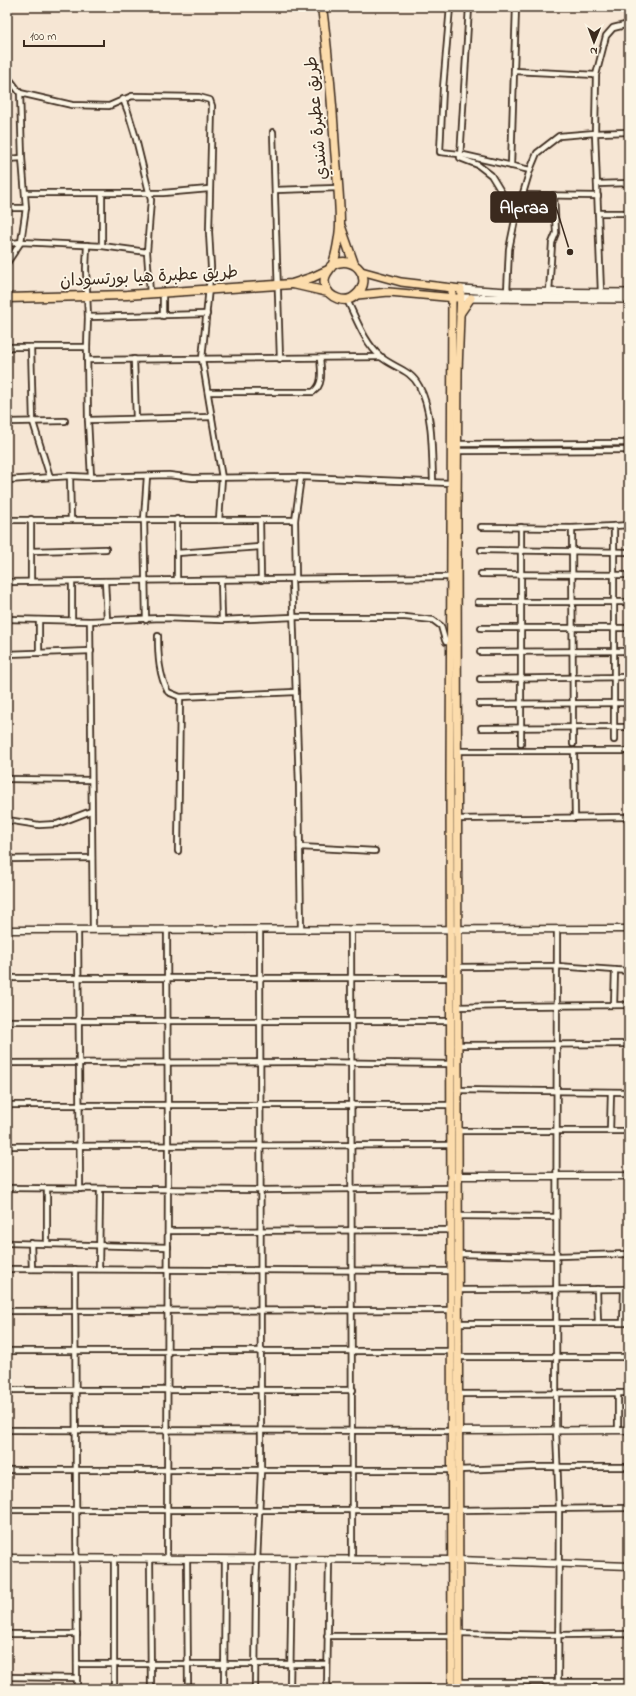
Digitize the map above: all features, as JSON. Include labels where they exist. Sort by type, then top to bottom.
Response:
[{"type":"highway","name":"طريق عطبرة شندي","points":[[322,7],[332,102],[340,226]]},
{"type":"highway","points":[[292,284],[328,292],[337,298],[347,300],[357,295],[363,284],[360,271],[354,264],[340,226]]},
{"type":"highway","points":[[328,292],[325,281],[330,268],[340,226]]},
{"type":"highway","points":[[292,284],[314,277],[342,262],[354,264]]},
{"type":"highway","name":"طريق عطبرة هيا بورتسودان","points":[[7,298],[150,293],[292,284]]},
{"type":"main road","points":[[360,271],[401,282],[452,288],[507,292],[629,293]]},
{"type":"main road","points":[[452,288],[452,298],[456,317],[458,448],[454,642],[454,930],[457,967],[457,1131],[451,1230],[451,1351],[455,1431],[455,1687]]},
{"type":"main road","points":[[454,1176],[450,1145],[450,978],[454,930],[457,751],[454,642],[450,577],[450,482],[456,317],[461,288]]},
{"type":"main road","points":[[357,295],[390,292],[452,298],[629,299]]},
{"type":"main road","points":[[443,297],[456,317]]},
{"type":"main road","points":[[456,317],[471,298]]},
{"type":"main road","points":[[454,1188],[457,1216],[458,1254],[458,1394],[455,1431]]},
{"type":"street","points":[[450,7],[443,88],[440,152],[459,154],[530,170]]},
{"type":"street","points":[[469,7],[459,154],[460,158],[478,165],[491,175],[516,216]]},
{"type":"street","points":[[511,166],[516,7]]},
{"type":"street","points":[[601,293],[595,133],[596,75],[607,34],[613,28],[629,24]]},
{"type":"street","points":[[514,71],[596,75]]},
{"type":"street","points":[[7,79],[11,81],[20,93],[22,158],[26,208],[21,242],[7,263]]},
{"type":"street","points":[[20,93],[72,106],[109,106],[122,99],[132,96],[168,95],[199,97],[210,100],[212,106],[209,189],[211,268],[202,359],[222,478],[220,520]]},
{"type":"street","points":[[122,99],[128,112],[150,193],[151,208],[147,252],[150,293]]},
{"type":"street","points":[[273,132],[280,358]]},
{"type":"street","points":[[507,292],[509,249],[516,216],[530,170],[537,153],[555,138],[570,134],[629,132]]},
{"type":"street","points":[[7,159],[22,158]]},
{"type":"street","points":[[597,184],[629,183]]},
{"type":"street","points":[[275,190],[338,188]]},
{"type":"street","points":[[25,193],[150,193],[209,189]]},
{"type":"street","points":[[102,194],[102,246]]},
{"type":"street","points":[[522,195],[598,196]]},
{"type":"street","points":[[549,293],[552,244],[556,232],[554,195]]},
{"type":"street","points":[[7,208],[26,208]]},
{"type":"street","points":[[598,214],[629,213]]},
{"type":"street","points":[[7,244],[21,242],[87,245],[147,252]]},
{"type":"street","points":[[87,245],[88,420],[91,477]]},
{"type":"street","points":[[163,292],[163,316]]},
{"type":"street","points":[[347,300],[367,341],[382,357],[401,367],[412,376],[423,393],[431,439],[434,482]]},
{"type":"street","points":[[88,317],[207,314]]},
{"type":"street","points":[[7,347],[87,347]]},
{"type":"street","points":[[32,347],[33,422],[50,477]]},
{"type":"street","points":[[87,360],[382,357]]},
{"type":"street","points":[[208,392],[313,392],[320,384],[320,358]]},
{"type":"street","points":[[134,359],[136,419]]},
{"type":"street","points":[[88,420],[212,417]]},
{"type":"street","points":[[7,422],[65,421]]},
{"type":"street","points":[[458,448],[629,443]]},
{"type":"street","points":[[458,448],[629,450]]},
{"type":"street","points":[[7,480],[70,476],[91,477],[169,475],[193,478],[301,477],[450,482]]},
{"type":"street","points":[[70,476],[71,520]]},
{"type":"street","points":[[146,620],[144,519],[147,476]]},
{"type":"street","points":[[301,477],[295,520],[294,579],[301,930]]},
{"type":"street","points":[[177,519],[177,580]]},
{"type":"street","points":[[7,520],[295,520]]},
{"type":"street","points":[[31,520],[31,581]]},
{"type":"street","points":[[260,520],[261,580]]},
{"type":"street","points":[[614,526],[614,740]]},
{"type":"street","points":[[481,527],[572,528],[629,526]]},
{"type":"street","points":[[521,527],[521,744]]},
{"type":"street","points":[[572,528],[573,744]]},
{"type":"street","points":[[177,553],[260,547]]},
{"type":"street","points":[[31,551],[106,549]]},
{"type":"street","points":[[481,550],[522,552],[629,552]]},
{"type":"street","points":[[481,574],[521,576],[629,575]]},
{"type":"street","points":[[7,582],[450,577]]},
{"type":"street","points":[[221,580],[222,620]]},
{"type":"street","points":[[105,581],[106,620]]},
{"type":"street","points":[[72,582],[72,621]]},
{"type":"street","points":[[478,602],[629,602]]},
{"type":"street","points":[[7,619],[90,621],[146,620],[162,618],[222,620],[294,617],[405,617],[433,620],[441,626],[446,642],[454,642]]},
{"type":"street","points":[[39,653],[40,620]]},
{"type":"street","points":[[90,621],[93,930]]},
{"type":"street","points":[[481,628],[629,628]]},
{"type":"street","points":[[158,636],[158,658],[163,682],[168,692],[180,697],[296,692]]},
{"type":"street","points":[[7,654],[91,651]]},
{"type":"street","points":[[480,652],[629,651]]},
{"type":"street","points":[[480,679],[629,677]]},
{"type":"street","points":[[178,850],[180,697]]},
{"type":"street","points":[[479,704],[629,703]]},
{"type":"street","points":[[481,728],[629,727]]},
{"type":"street","points":[[457,751],[629,751]]},
{"type":"street","points":[[574,751],[575,818]]},
{"type":"street","points":[[7,779],[91,780]]},
{"type":"street","points":[[7,820],[40,825],[57,824],[91,811]]},
{"type":"street","points":[[457,820],[629,817]]},
{"type":"street","points":[[300,846],[375,851]]},
{"type":"street","points":[[7,859],[92,858]]},
{"type":"street","points":[[255,1689],[261,1470],[259,1190],[260,929]]},
{"type":"street","points":[[351,929],[350,1104],[351,1351],[353,1390],[351,1510],[352,1559]]},
{"type":"street","points":[[557,929],[556,1217],[558,1323],[556,1430],[559,1509],[558,1689]]},
{"type":"street","points":[[7,930],[629,929]]},
{"type":"street","points":[[78,930],[78,1106],[80,1189]]},
{"type":"street","points":[[167,930],[167,1559]]},
{"type":"street","points":[[457,967],[557,966],[629,971]]},
{"type":"street","points":[[614,1005],[616,970]]},
{"type":"street","points":[[7,978],[450,978]]},
{"type":"street","points":[[457,1008],[629,1005]]},
{"type":"street","points":[[7,1021],[450,1021]]},
{"type":"street","points":[[457,1045],[629,1044]]},
{"type":"street","points":[[7,1063],[259,1062],[451,1064]]},
{"type":"street","points":[[457,1090],[629,1092]]},
{"type":"street","points":[[610,1131],[611,1092]]},
{"type":"street","points":[[7,1105],[451,1105]]},
{"type":"street","points":[[457,1131],[629,1131]]},
{"type":"street","points":[[7,1146],[450,1145]]},
{"type":"street","points":[[454,1176],[629,1176]]},
{"type":"street","points":[[7,1188],[259,1190],[454,1188]]},
{"type":"street","points":[[47,1243],[48,1189]]},
{"type":"street","points":[[100,1189],[100,1269]]},
{"type":"street","points":[[457,1216],[556,1217]]},
{"type":"street","points":[[168,1231],[451,1230]]},
{"type":"street","points":[[7,1243],[168,1247]]},
{"type":"street","points":[[31,1243],[32,1269]]},
{"type":"street","points":[[458,1254],[557,1256],[629,1254]]},
{"type":"street","points":[[7,1269],[451,1271]]},
{"type":"street","points":[[75,1269],[77,1689]]},
{"type":"street","points":[[597,1289],[598,1323]]},
{"type":"street","points":[[458,1290],[626,1289],[623,1322]]},
{"type":"street","points":[[7,1311],[451,1310]]},
{"type":"street","points":[[458,1323],[629,1322]]},
{"type":"street","points":[[7,1351],[451,1351]]},
{"type":"street","points":[[458,1357],[629,1357]]},
{"type":"street","points":[[7,1390],[353,1390]]},
{"type":"street","points":[[458,1394],[629,1392]]},
{"type":"street","points":[[618,1393],[618,1430]]},
{"type":"street","points":[[7,1430],[629,1430]]},
{"type":"street","points":[[7,1470],[455,1470],[629,1467]]},
{"type":"street","points":[[7,1510],[455,1510],[629,1508]]},
{"type":"street","points":[[7,1558],[455,1560],[629,1566]]},
{"type":"street","points":[[114,1559],[114,1689]]},
{"type":"street","points":[[150,1559],[151,1689]]},
{"type":"street","points":[[187,1559],[188,1689]]},
{"type":"street","points":[[224,1689],[225,1559]]},
{"type":"street","points":[[290,1689],[292,1559]]},
{"type":"street","points":[[327,1689],[329,1559]]},
{"type":"street","points":[[7,1634],[77,1634]]},
{"type":"street","points":[[328,1636],[629,1634]]},
{"type":"street","points":[[77,1664],[327,1664]]},
{"type":"street","points":[[7,1678],[77,1678]]},
{"type":"street","points":[[394,1689],[558,1682],[629,1682]]},
{"type":"place","name":"Alpraa","points":[[570,252]]}]
